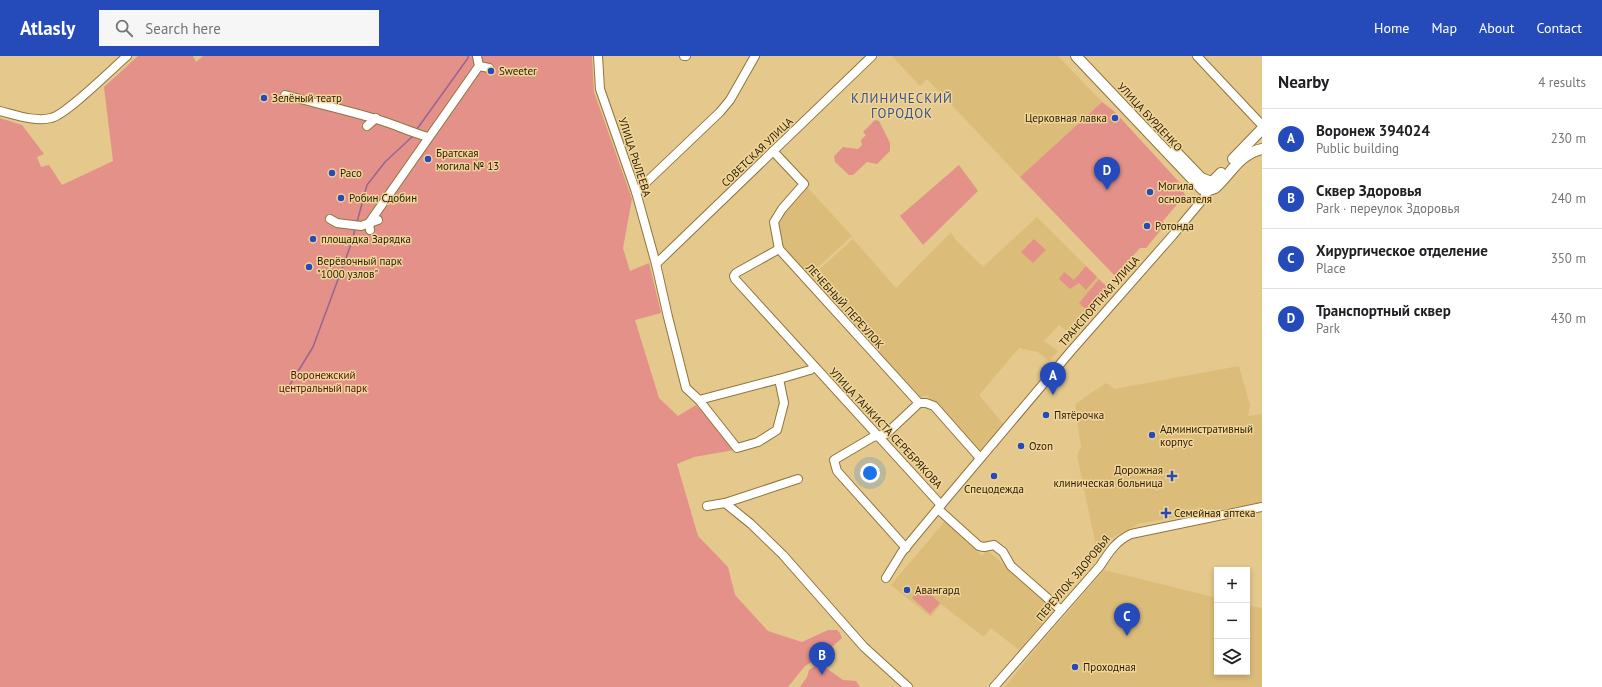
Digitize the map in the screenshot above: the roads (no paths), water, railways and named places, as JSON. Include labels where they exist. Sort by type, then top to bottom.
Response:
[{"type":"main road","name":"УЛИЦА БУРДЕНКО","points":[[1076,56],[1198,186],[1202,189],[1211,186],[1085,56]]},
{"type":"main road","points":[[1211,186],[1261,128]]},
{"type":"main road","points":[[1261,128],[1262,138]]},
{"type":"main road","points":[[1211,186],[1218,185],[1242,158],[1251,152],[1262,149]]},
{"type":"street","points":[[0,111],[32,119],[52,118],[59,116],[126,56]]},
{"type":"street","points":[[476,56],[479,66],[487,71]]},
{"type":"street","name":"УЛИЦА РЫЛЕЕВА","points":[[598,56],[600,89],[636,192],[656,264]]},
{"type":"street","points":[[636,192],[720,112],[730,100],[755,56]]},
{"type":"street","name":"СОВЕТСКАЯ УЛИЦА","points":[[656,264],[872,56]]},
{"type":"street","points":[[1197,56],[1261,128]]},
{"type":"street","points":[[336,222],[361,226],[372,225],[396,178],[428,137],[458,92],[479,66]]},
{"type":"street","points":[[284,94],[376,118],[397,125],[408,131],[428,137]]},
{"type":"street","points":[[370,127],[376,118]]},
{"type":"street","points":[[773,152],[804,184],[782,209],[774,222],[779,249]]},
{"type":"street","name":"ТРАНСПОРТНАЯ УЛИЦА","points":[[886,578],[906,548],[980,458],[1211,186]]},
{"type":"street","name":"УЛИЦА ТАНКИСТА СЕРЕБРЯКОВА","points":[[779,249],[736,273],[734,276],[735,280],[878,436],[940,507],[979,546],[984,547],[994,545],[1003,552],[1011,566],[1061,610]]},
{"type":"street","name":"ЛЕЧЕБНЫЙ ПЕРЕУЛОК","points":[[779,249],[918,403]]},
{"type":"street","points":[[656,264],[686,388],[699,400],[736,448],[758,442],[777,430],[784,403],[779,379]]},
{"type":"street","name":"УЛИЦА ТАНКИСТА СЕРЕБРЯКОВА","points":[[699,400],[779,379],[810,370],[814,367]]},
{"type":"street","points":[[906,548],[838,471],[834,460],[872,437],[886,434],[918,403],[926,403],[934,406],[980,458]]},
{"type":"street","points":[[707,506],[725,502],[798,479]]},
{"type":"street","points":[[725,502],[751,524],[783,555],[864,647],[908,687]]},
{"type":"street","name":"ПЕРЕУЛОК ЗДОРОВЬЯ","points":[[994,687],[1100,566],[1112,547],[1121,538],[1131,534],[1262,507]]},
{"type":"waterway","points":[[417,129],[468,56]]},
{"type":"waterway","points":[[357,222],[367,185],[385,162],[413,136]]},
{"type":"waterway","points":[[286,391],[313,347],[353,239],[355,228]]},
{"type":"place","name":"Sweeter","points":[[491,71]]},
{"type":"place","name":"Зелёный театр","points":[[264,98]]},
{"type":"place","name":"Церковная лавка","points":[[1115,118]]},
{"type":"place","name":"Братская могила № 13","points":[[428,159]]},
{"type":"place","name":"Paco","points":[[332,173]]},
{"type":"place","name":"Транспортный сквер","points":[[1107,190]]},
{"type":"place","name":"Могила основателя","points":[[1150,192]]},
{"type":"place","name":"Робин Сдобин","points":[[341,198]]},
{"type":"place","name":"Ротонда","points":[[1147,226]]},
{"type":"place","name":"площадка Зарядка","points":[[313,239]]},
{"type":"place","name":"Верёвочный парк \"1000 узлов\"","points":[[309,267]]},
{"type":"place","name":"Воронеж 394024","points":[[1053,395]]},
{"type":"place","name":"Пятёрочка","points":[[1046,415]]},
{"type":"place","name":"Административный корпус","points":[[1152,435]]},
{"type":"place","name":"Ozon","points":[[1021,446]]},
{"type":"place","name":"Спецодежда","points":[[994,476]]},
{"type":"place","name":"Дорожная клиническая больница","points":[[1172,476]]},
{"type":"place","name":"Семейная аптека","points":[[1166,513]]},
{"type":"place","name":"Авангард","points":[[907,590]]},
{"type":"place","name":"Хирургическое отделение","points":[[1127,636]]},
{"type":"place","name":"Проходная","points":[[1075,667]]},
{"type":"place","name":"Сквер Здоровья","points":[[822,675]]},
{"type":"district","name":"КЛИНИЧЕСКИЙ ГОРОДОК","points":[[902,106]]},
{"type":"park label","name":"Воронежский центральный парк","points":[[323,381]]}]
